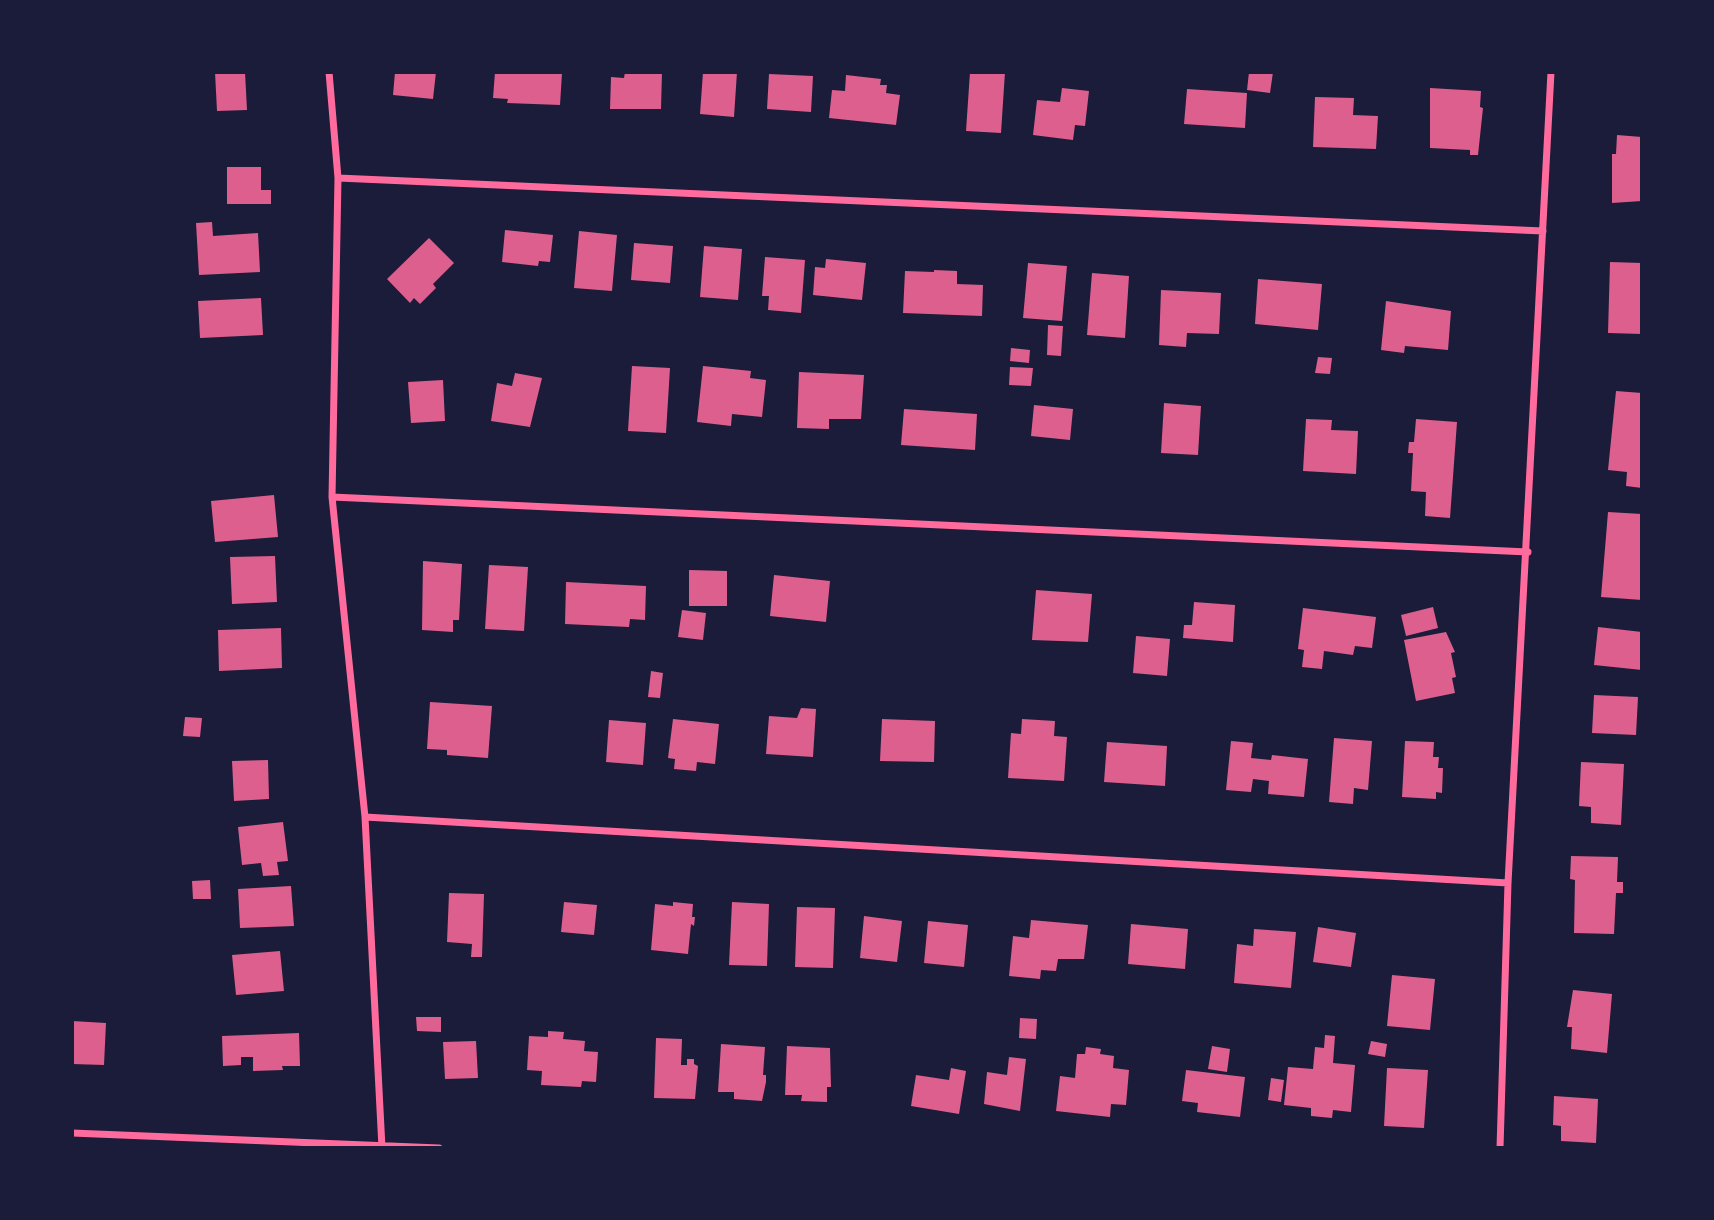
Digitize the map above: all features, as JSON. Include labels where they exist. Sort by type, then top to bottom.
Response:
[{"type":"street","points":[[329,72],[338,178],[332,497],[365,817],[382,1146]]},
{"type":"street","points":[[1500,1148],[1508,883],[1528,552],[1550,72]]},
{"type":"street","points":[[338,178],[1543,231]]},
{"type":"street","points":[[332,497],[1528,552]]},
{"type":"street","points":[[365,817],[1508,883]]},
{"type":"street","points":[[72,1133],[439,1148]]},
{"type":"building","points":[[215,72],[245,72],[247,110],[217,111]]},
{"type":"building","points":[[395,72],[436,72],[433,99],[393,95]]},
{"type":"building","points":[[495,72],[562,73],[560,105],[507,103],[508,99],[493,98]]},
{"type":"building","points":[[625,72],[662,72],[661,109],[610,109],[611,77],[624,78]]},
{"type":"building","points":[[703,72],[737,72],[734,117],[700,114]]},
{"type":"building","points":[[970,72],[1005,72],[1001,133],[966,131]]},
{"type":"building","points":[[1249,72],[1273,72],[1270,93],[1247,90]]},
{"type":"building","points":[[769,74],[813,76],[811,112],[767,109]]},
{"type":"building","points":[[846,75],[881,79],[880,85],[887,85],[886,93],[900,95],[896,125],[829,118],[832,90],[845,91]]},
{"type":"building","points":[[1062,88],[1089,91],[1085,126],[1075,125],[1073,140],[1033,135],[1037,100],[1060,102]]},
{"type":"building","points":[[1430,88],[1481,91],[1480,107],[1483,108],[1478,155],[1470,155],[1470,150],[1430,148]]},
{"type":"building","points":[[1187,89],[1247,93],[1245,128],[1184,124]]},
{"type":"building","points":[[1315,97],[1354,98],[1353,115],[1378,116],[1376,149],[1313,147]]},
{"type":"building","points":[[1617,135],[1642,137],[1642,201],[1612,203],[1612,154],[1616,154]]},
{"type":"building","points":[[227,167],[261,167],[261,190],[271,190],[271,204],[227,204]]},
{"type":"building","points":[[212,222],[213,236],[258,233],[260,272],[199,275],[196,223]]},
{"type":"building","points":[[505,230],[553,235],[550,262],[539,261],[538,266],[502,262]]},
{"type":"building","points":[[579,231],[617,235],[612,291],[574,288]]},
{"type":"building","points":[[429,238],[454,263],[433,284],[436,288],[420,304],[414,298],[410,303],[387,279]]},
{"type":"building","points":[[634,243],[673,246],[670,283],[631,280]]},
{"type":"building","points":[[704,246],[742,249],[738,300],[700,297]]},
{"type":"building","points":[[765,257],[805,260],[801,313],[768,310],[769,296],[762,296]]},
{"type":"building","points":[[826,259],[866,263],[862,300],[813,295],[815,267],[825,268]]},
{"type":"building","points":[[1610,262],[1642,263],[1642,334],[1608,333]]},
{"type":"building","points":[[1028,263],[1067,266],[1062,321],[1023,318]]},
{"type":"building","points":[[905,271],[957,271],[957,284],[983,285],[982,316],[903,313]]},
{"type":"building","points":[[1092,273],[1129,276],[1125,338],[1087,335]]},
{"type":"building","points":[[1258,279],[1322,284],[1318,330],[1255,324]]},
{"type":"building","points":[[1161,290],[1221,293],[1219,334],[1187,333],[1186,347],[1159,345]]},
{"type":"building","points":[[261,298],[263,335],[200,338],[198,301]]},
{"type":"building","points":[[1386,301],[1451,311],[1448,350],[1405,346],[1404,353],[1381,350]]},
{"type":"building","points":[[1048,325],[1063,326],[1061,356],[1047,355]]},
{"type":"building","points":[[1011,348],[1030,350],[1029,363],[1010,361]]},
{"type":"building","points":[[1318,357],[1332,358],[1330,374],[1315,373]]},
{"type":"building","points":[[632,366],[670,368],[666,433],[628,431]]},
{"type":"building","points":[[703,366],[751,371],[750,378],[766,380],[762,417],[732,414],[731,426],[697,422]]},
{"type":"building","points":[[1010,367],[1033,368],[1031,386],[1009,385]]},
{"type":"building","points":[[799,372],[864,375],[861,419],[829,419],[829,429],[797,428]]},
{"type":"building","points":[[515,373],[542,378],[530,427],[491,421],[497,383],[512,386]]},
{"type":"building","points":[[443,380],[445,421],[411,423],[408,382]]},
{"type":"building","points":[[1616,391],[1642,393],[1642,488],[1626,486],[1627,472],[1608,470]]},
{"type":"building","points":[[1164,403],[1201,406],[1198,455],[1161,453]]},
{"type":"building","points":[[1034,405],[1073,409],[1070,440],[1031,436]]},
{"type":"building","points":[[904,409],[977,414],[975,450],[901,445]]},
{"type":"building","points":[[1306,419],[1332,420],[1331,430],[1358,431],[1356,474],[1303,471]]},
{"type":"building","points":[[1416,419],[1457,422],[1450,518],[1425,516],[1426,492],[1411,491],[1413,453],[1408,453],[1409,442],[1414,442]]},
{"type":"building","points":[[274,495],[278,537],[215,542],[211,501]]},
{"type":"building","points":[[1608,512],[1642,514],[1642,600],[1601,597]]},
{"type":"building","points":[[275,556],[277,602],[232,604],[230,557]]},
{"type":"building","points":[[423,561],[462,564],[459,620],[453,620],[453,632],[422,630]]},
{"type":"building","points":[[489,565],[528,567],[524,631],[485,629]]},
{"type":"building","points":[[689,570],[727,571],[727,606],[689,606]]},
{"type":"building","points":[[774,575],[830,581],[826,622],[770,616]]},
{"type":"building","points":[[566,582],[646,586],[645,620],[630,619],[629,627],[565,624]]},
{"type":"building","points":[[1036,590],[1092,594],[1088,642],[1032,640]]},
{"type":"building","points":[[1194,602],[1235,605],[1233,642],[1183,638],[1184,625],[1192,625]]},
{"type":"building","points":[[1433,607],[1438,628],[1406,636],[1401,615]]},
{"type":"building","points":[[1303,608],[1376,617],[1372,648],[1355,646],[1353,655],[1324,651],[1322,669],[1302,667],[1304,650],[1298,649]]},
{"type":"building","points":[[682,610],[706,613],[703,640],[678,637]]},
{"type":"building","points":[[1598,627],[1642,632],[1642,670],[1594,665]]},
{"type":"building","points":[[281,628],[282,668],[219,671],[218,630]]},
{"type":"building","points":[[1446,632],[1455,652],[1451,653],[1456,677],[1452,678],[1455,693],[1416,701],[1404,640]]},
{"type":"building","points":[[1136,636],[1170,639],[1167,676],[1133,673]]},
{"type":"building","points":[[651,671],[663,673],[660,698],[648,697]]},
{"type":"building","points":[[1594,695],[1638,697],[1636,735],[1592,733]]},
{"type":"building","points":[[430,702],[492,706],[488,758],[447,755],[447,750],[427,749]]},
{"type":"building","points":[[801,708],[816,709],[813,757],[766,754],[769,716],[797,718]]},
{"type":"building","points":[[185,717],[202,718],[200,737],[183,736]]},
{"type":"building","points":[[673,719],[719,724],[715,764],[697,762],[696,771],[674,769],[675,759],[668,758]]},
{"type":"building","points":[[882,719],[935,721],[934,762],[880,761]]},
{"type":"building","points":[[1022,719],[1055,721],[1054,736],[1067,737],[1064,781],[1008,778],[1011,733],[1021,734]]},
{"type":"building","points":[[609,720],[646,723],[643,765],[606,762]]},
{"type":"building","points":[[1334,738],[1372,741],[1368,790],[1354,788],[1353,804],[1329,802]]},
{"type":"building","points":[[1231,741],[1253,743],[1251,758],[1271,760],[1272,755],[1308,759],[1304,797],[1268,794],[1269,781],[1253,779],[1251,792],[1226,790]]},
{"type":"building","points":[[1405,741],[1434,742],[1433,757],[1439,757],[1438,768],[1443,768],[1442,793],[1436,792],[1436,799],[1402,797]]},
{"type":"building","points":[[1107,742],[1167,746],[1165,786],[1104,782]]},
{"type":"building","points":[[268,760],[269,799],[234,801],[232,761]]},
{"type":"building","points":[[1581,762],[1624,764],[1621,825],[1591,823],[1591,807],[1579,806]]},
{"type":"building","points":[[283,822],[288,861],[277,862],[279,875],[263,876],[261,863],[242,865],[238,827]]},
{"type":"building","points":[[1571,856],[1618,857],[1617,882],[1623,882],[1623,893],[1616,893],[1614,934],[1574,933],[1575,880],[1570,879]]},
{"type":"building","points":[[210,880],[211,899],[193,899],[192,881]]},
{"type":"building","points":[[291,886],[294,926],[240,928],[238,889]]},
{"type":"building","points":[[449,893],[484,894],[482,957],[471,957],[472,944],[447,942]]},
{"type":"building","points":[[564,902],[597,905],[594,935],[561,932]]},
{"type":"building","points":[[673,902],[693,904],[692,917],[695,917],[694,926],[691,924],[688,954],[651,950],[655,904],[673,906]]},
{"type":"building","points":[[732,902],[769,904],[767,966],[729,965]]},
{"type":"building","points":[[797,907],[835,908],[833,968],[795,967]]},
{"type":"building","points":[[864,916],[902,921],[897,962],[860,958]]},
{"type":"building","points":[[1031,920],[1088,925],[1084,959],[1058,959],[1056,971],[1041,970],[1040,979],[1009,976],[1013,936],[1029,938]]},
{"type":"building","points":[[928,921],[968,925],[964,967],[924,963]]},
{"type":"building","points":[[1131,924],[1188,929],[1185,969],[1128,964]]},
{"type":"building","points":[[1318,927],[1356,933],[1351,967],[1313,962]]},
{"type":"building","points":[[1254,929],[1296,932],[1291,988],[1234,983],[1237,944],[1253,946]]},
{"type":"building","points":[[280,951],[284,991],[236,995],[232,955]]},
{"type":"building","points":[[1392,975],[1435,979],[1430,1030],[1387,1026]]},
{"type":"building","points":[[1573,990],[1612,994],[1607,1053],[1571,1049],[1572,1027],[1567,1027]]},
{"type":"building","points":[[416,1017],[441,1017],[441,1032],[417,1031]]},
{"type":"building","points":[[1020,1018],[1037,1019],[1036,1039],[1019,1038]]},
{"type":"building","points":[[72,1021],[106,1023],[104,1065],[72,1064]]},
{"type":"building","points":[[548,1031],[564,1032],[563,1039],[585,1041],[584,1051],[598,1052],[596,1082],[582,1081],[581,1087],[541,1085],[542,1071],[527,1070],[529,1036],[548,1037]]},
{"type":"building","points":[[299,1033],[300,1066],[282,1066],[283,1070],[253,1071],[253,1057],[241,1057],[241,1065],[223,1066],[222,1036]]},
{"type":"building","points":[[1325,1035],[1335,1036],[1333,1063],[1355,1065],[1351,1112],[1333,1110],[1332,1118],[1311,1116],[1311,1108],[1284,1105],[1288,1067],[1313,1069],[1315,1047],[1324,1048]]},
{"type":"building","points":[[656,1038],[682,1039],[681,1065],[687,1065],[687,1059],[694,1059],[694,1064],[698,1066],[695,1099],[654,1098]]},
{"type":"building","points":[[476,1041],[478,1078],[445,1079],[443,1042]]},
{"type":"building","points":[[1371,1041],[1387,1044],[1385,1057],[1368,1054]]},
{"type":"building","points":[[721,1044],[765,1047],[763,1075],[766,1075],[766,1082],[762,1101],[734,1099],[734,1092],[718,1092]]},
{"type":"building","points":[[787,1046],[830,1048],[831,1087],[827,1087],[827,1102],[801,1101],[802,1095],[785,1095]]},
{"type":"building","points":[[1212,1046],[1230,1049],[1227,1072],[1208,1069]]},
{"type":"building","points":[[1086,1047],[1101,1049],[1100,1054],[1114,1056],[1113,1068],[1129,1070],[1126,1105],[1111,1104],[1110,1117],[1056,1111],[1060,1076],[1075,1078],[1077,1054],[1085,1054]]},
{"type":"building","points":[[1009,1057],[1026,1059],[1020,1111],[984,1104],[987,1072],[1007,1075]]},
{"type":"building","points":[[951,1068],[966,1071],[959,1114],[911,1106],[916,1075],[949,1080]]},
{"type":"building","points":[[1387,1068],[1428,1070],[1424,1128],[1384,1126]]},
{"type":"building","points":[[1186,1070],[1245,1077],[1240,1117],[1197,1112],[1198,1103],[1182,1101]]},
{"type":"building","points":[[1271,1078],[1284,1080],[1281,1102],[1268,1100]]},
{"type":"building","points":[[1554,1096],[1598,1099],[1596,1143],[1561,1141],[1561,1126],[1553,1125]]}]
